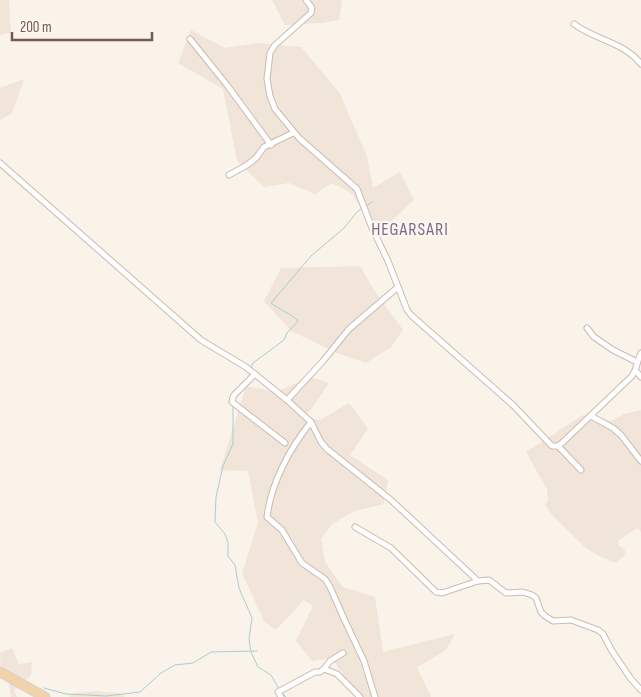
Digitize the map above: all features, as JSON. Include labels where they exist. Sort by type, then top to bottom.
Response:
[{"type":"main road","points":[[0,672],[44,697]]},
{"type":"street","points":[[306,0],[312,8],[311,12],[275,45],[270,53],[268,78],[270,96],[275,110],[293,132],[357,189],[407,310],[412,316],[513,405],[552,446],[558,446],[636,371],[641,353]]},
{"type":"street","points":[[574,24],[584,32],[616,44],[631,54],[641,64]]},
{"type":"street","points":[[190,39],[228,84],[271,144]]},
{"type":"street","points":[[228,175],[256,158],[261,149],[293,132]]},
{"type":"street","points":[[0,163],[200,340],[246,368],[287,400],[311,422],[327,449],[391,500],[478,581]]},
{"type":"street","points":[[287,400],[349,329],[398,287]]},
{"type":"street","points":[[587,328],[594,337],[618,354],[637,362]]},
{"type":"street","points":[[636,371],[641,377]]},
{"type":"street","points":[[254,374],[235,394],[232,402],[285,442]]},
{"type":"street","points":[[591,416],[621,434],[641,461]]},
{"type":"street","points":[[311,422],[292,450],[276,483],[266,517],[282,530],[302,563],[325,578],[364,661],[375,697]]},
{"type":"street","points":[[558,446],[581,470]]},
{"type":"street","points":[[355,527],[391,548],[436,592],[442,593],[478,581],[489,580],[506,593],[523,592],[532,595],[536,598],[541,612],[553,621],[571,620],[598,630],[603,634],[612,651],[641,690]]},
{"type":"street","points":[[280,693],[315,672],[320,672],[330,661],[343,653]]},
{"type":"street","points":[[324,669],[337,674],[360,697]]},
{"type":"shaded area","points":[[0,0],[9,0],[11,33],[0,35]]},
{"type":"shaded area","points":[[272,0],[342,0],[339,20],[285,25]]},
{"type":"shaded area","points":[[191,30],[225,48],[258,43],[301,47],[339,92],[367,156],[373,188],[400,172],[414,200],[377,234],[352,194],[332,183],[315,194],[289,183],[264,187],[237,161],[223,89],[178,63]]},
{"type":"shaded area","points":[[24,79],[12,113],[0,120],[0,88]]},
{"type":"shaded area","points":[[360,266],[374,290],[403,330],[391,347],[366,363],[337,353],[291,331],[264,301],[281,268]]},
{"type":"shaded area","points":[[311,377],[329,383],[305,418],[320,420],[349,403],[368,429],[350,455],[388,480],[384,504],[355,511],[332,524],[321,539],[325,562],[343,587],[375,597],[383,652],[455,634],[446,650],[417,667],[431,697],[358,697],[332,658],[312,661],[296,641],[313,606],[304,600],[276,630],[264,621],[242,573],[258,523],[248,471],[220,470],[246,386],[276,392]]},
{"type":"shaded area","points":[[641,410],[641,532],[637,528],[618,541],[619,546],[624,549],[626,554],[615,563],[585,547],[554,517],[545,505],[548,501],[547,489],[526,452],[583,415],[612,421],[624,414]]},
{"type":"shaded area","points":[[12,648],[19,664],[32,662],[31,675],[14,690],[17,697],[11,697],[9,683],[1,674],[0,653]]},
{"type":"shaded area","points":[[96,691],[119,693],[125,697],[69,697],[74,693]]},
{"type":"waterway","points":[[366,206],[372,202]]},
{"type":"waterway","points":[[251,367],[253,363],[284,340],[287,333],[298,321],[271,303],[311,256],[344,228],[362,208]]},
{"type":"waterway","points":[[233,404],[233,444],[223,466],[216,497],[215,522],[225,534],[228,542],[228,556],[235,565],[239,588],[252,618],[249,639],[251,652],[258,667],[271,675],[279,689]]},
{"type":"waterway","points":[[44,688],[66,694],[106,696],[140,692],[161,673],[175,665],[193,663],[211,652],[257,651]]},
{"type":"waterway","points":[[281,692],[286,697]]},
{"type":"district","name":"HEGARSARI","points":[[410,229]]}]
